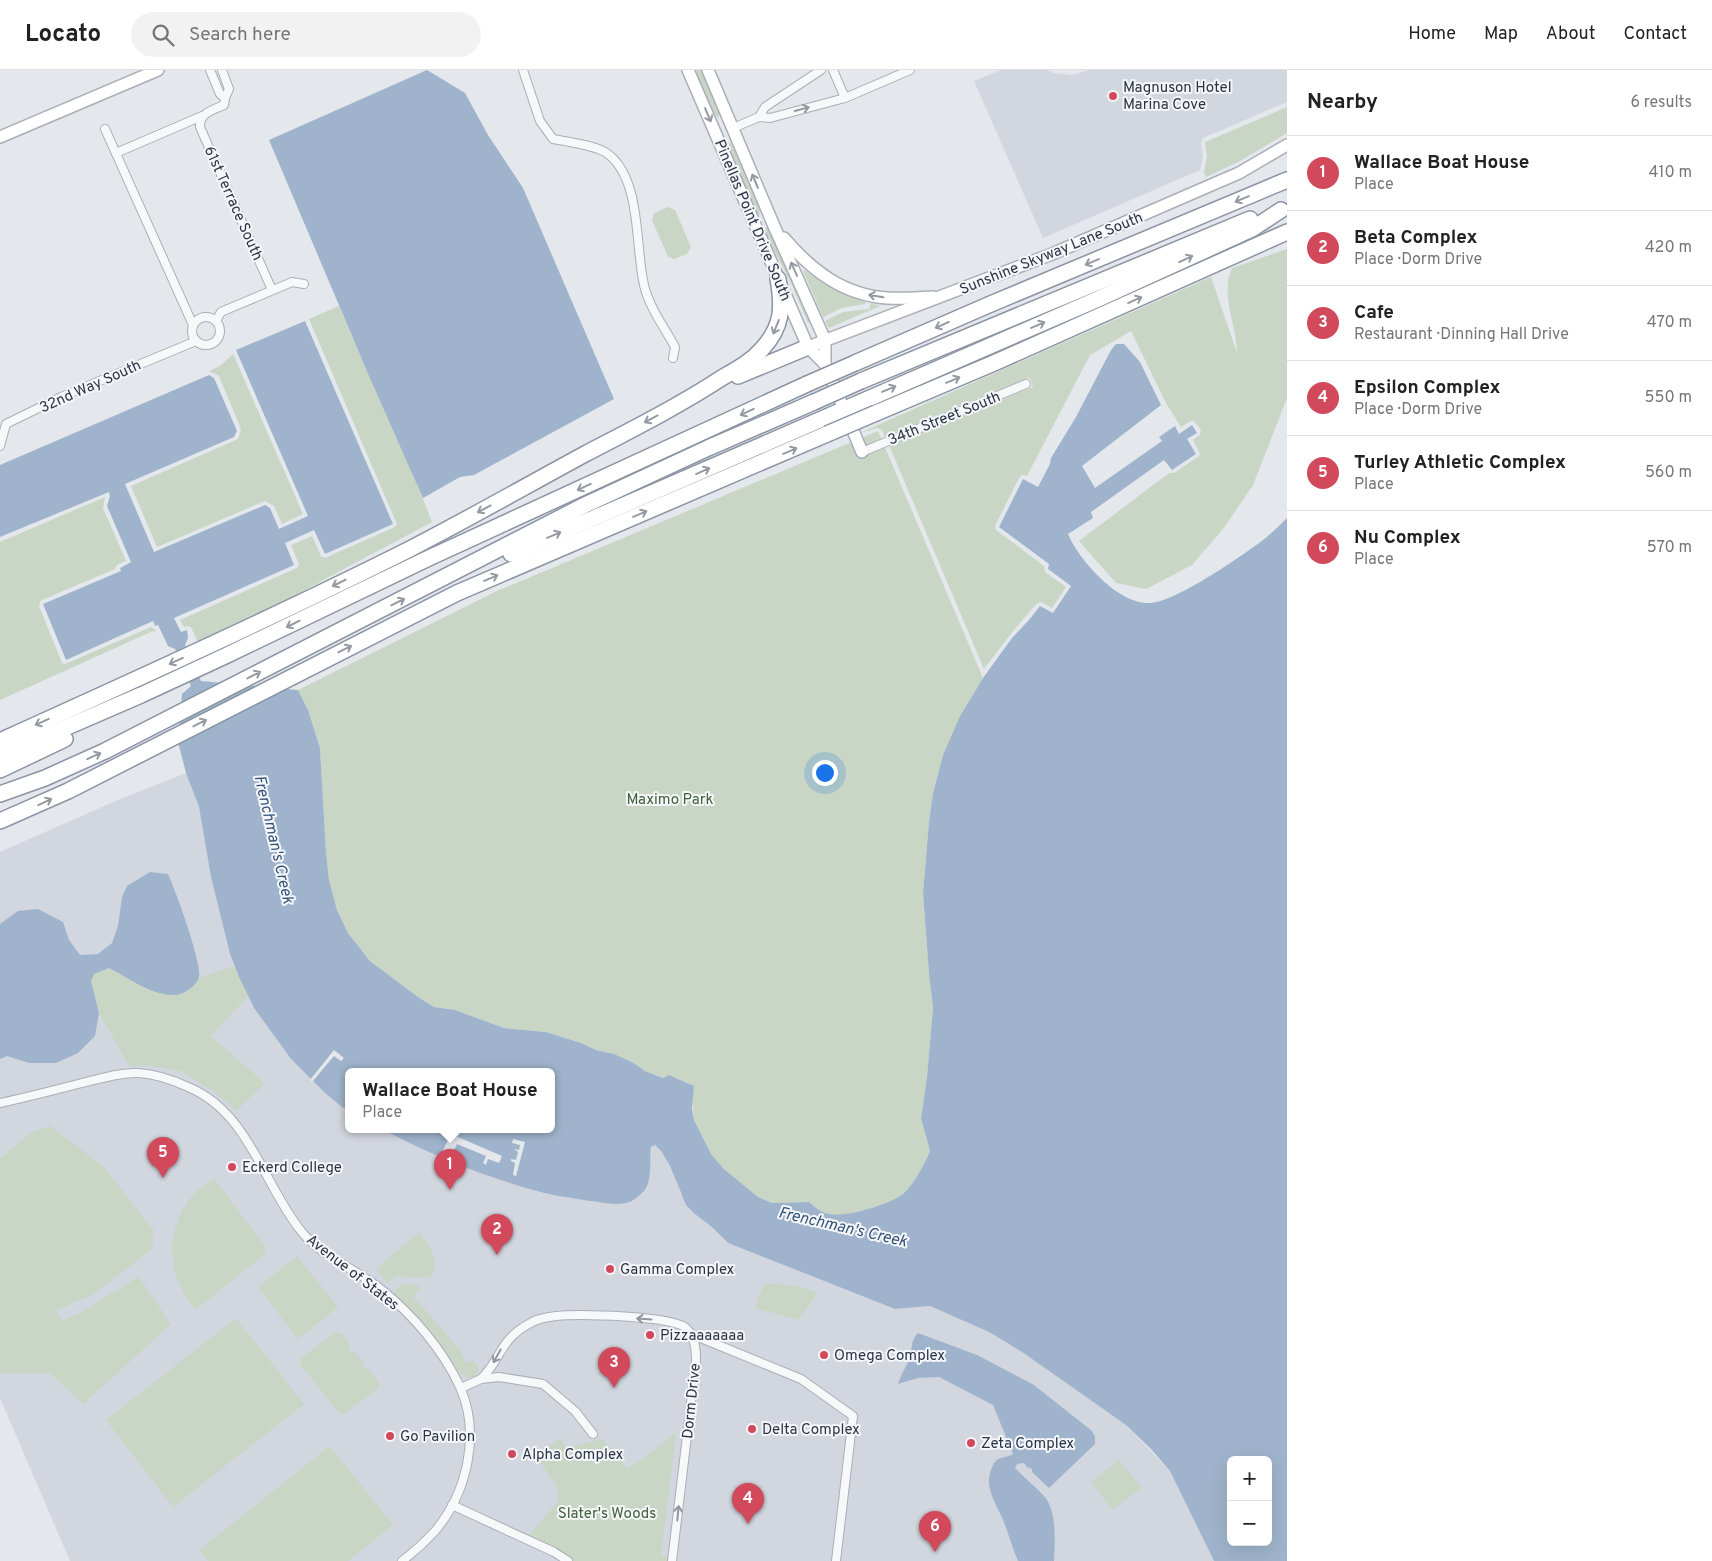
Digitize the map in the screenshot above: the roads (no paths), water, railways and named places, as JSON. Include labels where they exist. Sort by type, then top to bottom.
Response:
[{"type":"highway","points":[[0,756],[124,703],[431,557],[807,384],[1012,295],[1287,180]]},
{"type":"highway","points":[[0,794],[45,778],[149,730],[585,506],[708,448],[861,381],[1126,270],[1253,218],[1284,208]]},
{"type":"highway","points":[[475,562],[505,557],[1098,300],[1252,229],[1284,208]]},
{"type":"highway","points":[[0,821],[68,791],[457,593],[994,363],[1287,232]]},
{"type":"highway","points":[[0,741],[218,641],[408,549],[693,396],[748,362],[770,340],[776,327],[782,302],[778,279]]},
{"type":"highway","points":[[693,396],[794,351],[808,347]]},
{"type":"highway","points":[[0,770],[95,724],[124,703]]},
{"type":"street","points":[[0,137],[158,70]]},
{"type":"street","points":[[210,70],[220,94],[225,98]]},
{"type":"street","points":[[116,153],[202,116],[224,104],[229,89],[222,70]]},
{"type":"street","points":[[523,70],[540,120],[553,138],[594,148],[608,154],[621,170],[631,194],[636,216],[644,287],[655,313],[675,347],[673,358]]},
{"type":"street","name":"Pinellas Point Drive South","points":[[688,70],[808,347],[825,364],[862,452]]},
{"type":"street","name":"Pinellas Point Drive South","points":[[708,70],[825,340],[825,364]]},
{"type":"street","points":[[759,117],[765,107],[821,70]]},
{"type":"street","points":[[834,70],[845,98]]},
{"type":"street","points":[[717,136],[759,117],[770,118],[845,98],[910,70]]},
{"type":"street","points":[[777,99],[784,114]]},
{"type":"street","name":"61st Terrace South","points":[[202,116],[200,127],[272,290]]},
{"type":"street","points":[[105,129],[193,325],[193,336],[196,341]]},
{"type":"street","name":"Sunshine Skyway Lane South","points":[[808,347],[1052,254],[1239,173],[1287,145]]},
{"type":"street","points":[[756,228],[764,220],[767,209]]},
{"type":"street","points":[[774,226],[806,262],[826,278],[842,286],[863,294],[886,298],[942,297]]},
{"type":"street","points":[[193,325],[200,318],[206,316],[216,321],[221,312],[292,282],[304,284]]},
{"type":"street","name":"32nd Way South","points":[[0,446],[6,424],[61,397],[132,368],[179,346],[196,341],[206,345],[216,340],[220,331],[216,321]]},
{"type":"street","name":"34th Street South","points":[[862,452],[1026,384]]},
{"type":"street","name":"Avenue of States","points":[[0,1103],[110,1076],[137,1073],[160,1077],[189,1087],[210,1099],[243,1134],[289,1214],[313,1244],[383,1291],[416,1323],[443,1358],[460,1388],[467,1413],[468,1459],[463,1482],[452,1505],[436,1530],[402,1561]]},
{"type":"street","points":[[481,1379],[488,1373],[505,1343],[513,1334],[529,1324],[556,1316],[583,1315],[669,1320],[686,1327],[691,1334],[801,1379],[853,1416],[836,1561]]},
{"type":"street","name":"Dorm Drive","points":[[672,1561],[696,1361],[696,1347],[691,1334]]},
{"type":"street","points":[[460,1388],[481,1379],[500,1377],[542,1384],[575,1411],[593,1434]]},
{"type":"street","points":[[452,1505],[554,1552],[568,1561]]},
{"type":"water","points":[[427,70],[465,93],[488,135],[523,188],[614,399],[474,475],[460,477],[423,498],[269,140]]},
{"type":"water","name":"Frenchman's Creek","points":[[305,321],[393,524],[325,554],[314,530],[285,543],[294,565],[174,618],[181,632],[187,630],[188,638],[185,645],[201,681],[298,690],[308,710],[320,748],[329,880],[337,910],[348,933],[370,961],[434,1007],[455,1010],[504,1028],[546,1032],[581,1043],[596,1050],[614,1054],[632,1062],[645,1071],[663,1078],[669,1075],[694,1086],[692,1109],[694,1120],[711,1154],[724,1169],[758,1197],[772,1203],[809,1202],[821,1211],[829,1214],[836,1215],[856,1212],[888,1202],[903,1194],[915,1180],[930,1151],[921,1118],[927,1077],[933,1008],[923,893],[933,793],[943,755],[960,716],[983,678],[1012,638],[1040,606],[1053,613],[1071,586],[1048,569],[1049,564],[999,527],[1023,479],[1038,487],[1050,464],[1051,458],[1076,417],[1111,350],[1116,344],[1124,344],[1140,362],[1161,405],[1082,466],[1095,488],[1162,441],[1159,437],[1175,426],[1179,434],[1192,425],[1197,433],[1187,439],[1196,454],[1172,470],[1164,460],[1091,512],[1093,518],[1068,534],[1090,568],[1101,579],[1125,596],[1149,603],[1160,601],[1188,589],[1233,561],[1264,540],[1287,518],[1287,1561],[1214,1561],[1170,1471],[1151,1449],[1126,1425],[1022,1352],[989,1332],[930,1306],[895,1309],[728,1243],[686,1205],[670,1166],[655,1145],[651,1147],[650,1176],[644,1191],[627,1203],[611,1204],[553,1195],[509,1183],[444,1158],[390,1133],[555,1133],[555,1068],[345,1068],[345,1109],[325,1093],[291,1059],[254,1008],[230,954],[211,877],[199,807],[186,773],[178,742],[182,694],[191,686],[175,649],[168,646],[158,625],[155,626],[153,621],[66,660],[43,604],[121,571],[120,568],[131,562],[107,506],[110,496],[109,492],[0,537],[0,465],[209,375],[214,378],[237,431],[234,437],[125,484],[154,552],[265,505],[270,508],[279,529],[308,516],[236,350]]},
{"type":"water","points":[[150,872],[168,874],[187,926],[199,969],[199,977],[195,984],[180,994],[164,994],[147,989],[109,968],[94,974],[91,981],[99,1013],[95,1036],[78,1053],[56,1063],[29,1063],[7,1056],[0,1059],[0,924],[18,911],[38,909],[63,922],[69,940],[80,955],[98,954],[112,943],[118,926],[122,897],[127,886]]},
{"type":"water","points":[[918,1333],[977,1355],[1034,1385],[1092,1431],[1095,1437],[1095,1444],[1049,1488],[1024,1463],[1017,1464],[1015,1468],[1041,1492],[1051,1509],[1054,1527],[1054,1561],[1018,1561],[992,1495],[989,1480],[993,1465],[999,1459],[1013,1454],[993,1405],[939,1377],[918,1378],[898,1384],[910,1357],[914,1338]]},
{"type":"place","name":"Magnuson Hotel Marina Cove","points":[[1113,96]]},
{"type":"place","name":"Eckerd College","points":[[232,1167]]},
{"type":"place","name":"Turley Athletic Complex","points":[[163,1178]]},
{"type":"place","name":"Wallace Boat House","points":[[450,1190]]},
{"type":"place","name":"Beta Complex","points":[[497,1255]]},
{"type":"place","name":"Gamma Complex","points":[[610,1269]]},
{"type":"place","name":"Pizzaaaaaaa","points":[[650,1335]]},
{"type":"place","name":"Omega Complex","points":[[824,1355]]},
{"type":"place","name":"Cafe","points":[[614,1388]]},
{"type":"place","name":"Delta Complex","points":[[752,1429]]},
{"type":"place","name":"Go Pavilion","points":[[390,1436]]},
{"type":"place","name":"Zeta Complex","points":[[971,1443]]},
{"type":"place","name":"Alpha Complex","points":[[512,1454]]},
{"type":"place","name":"Epsilon Complex","points":[[748,1524]]},
{"type":"place","name":"Nu Complex","points":[[935,1552]]},
{"type":"park label","name":"Maximo Park","points":[[670,799]]},
{"type":"park label","name":"Slater's Woods","points":[[607,1513]]}]
